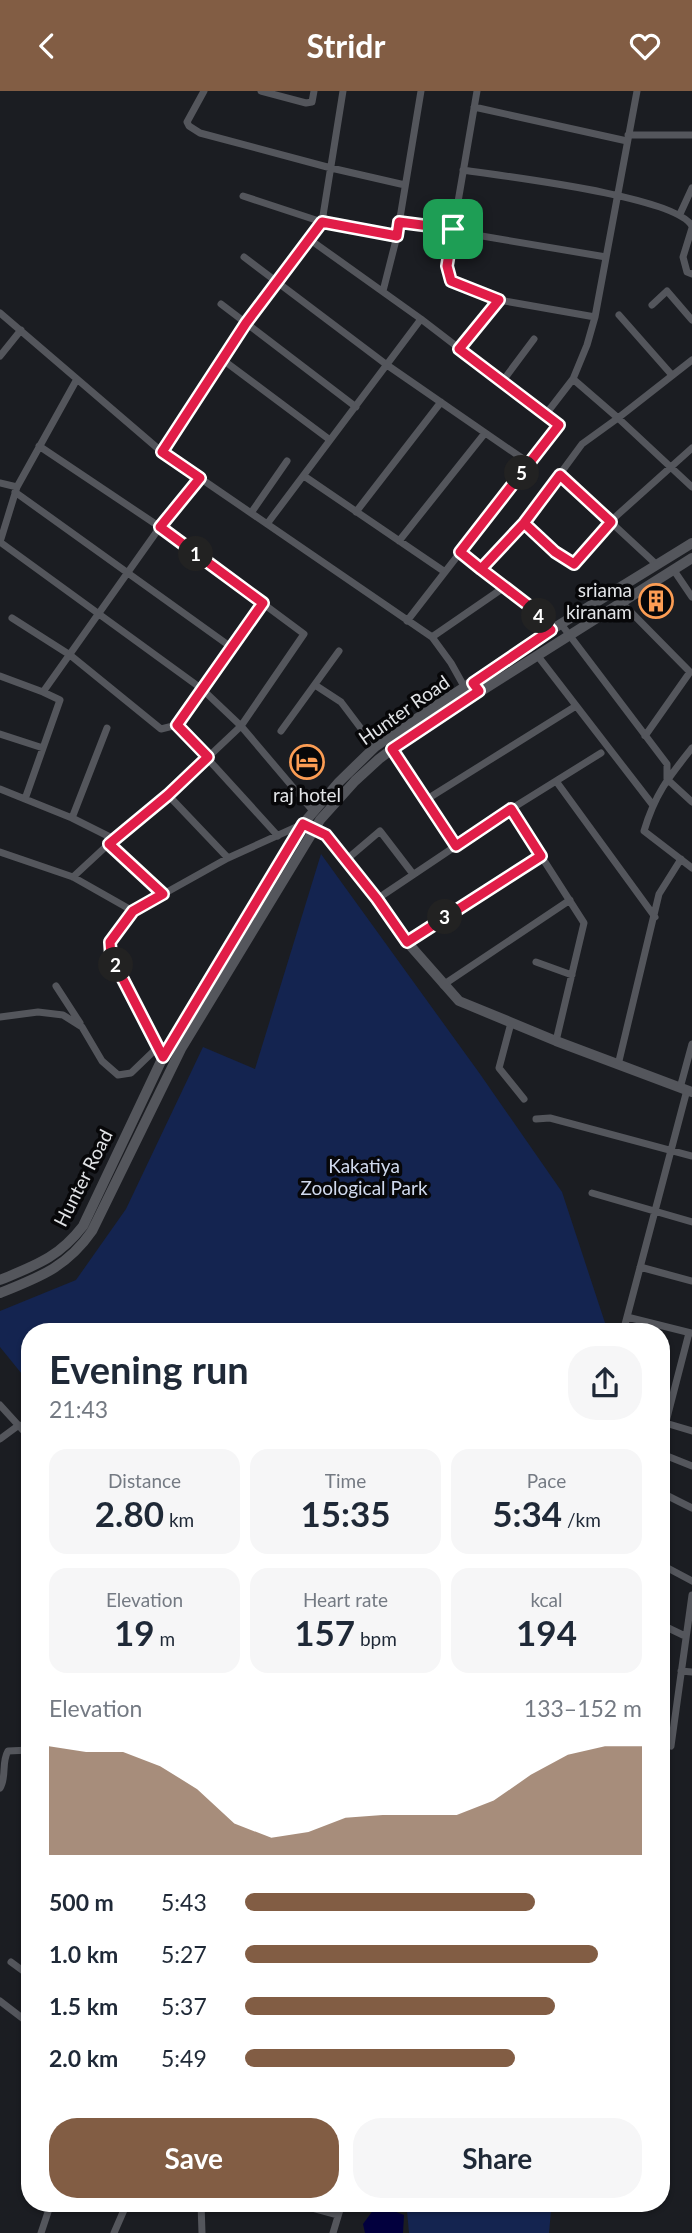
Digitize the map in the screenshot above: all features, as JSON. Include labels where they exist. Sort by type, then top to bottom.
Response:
[{"type":"main road","name":"Hunter Road","points":[[0,1280],[44,1262],[65,1248],[83,1226],[144,1109],[315,828],[355,781],[472,687],[556,627],[692,543]]},
{"type":"main road","name":"Hunter Road","points":[[0,1293],[55,1269],[81,1247],[103,1213],[144,1109],[160,1052],[303,824],[339,782],[376,747],[401,729],[472,687],[537,655],[692,558]]},
{"type":"main road","points":[[303,824],[326,835],[407,942],[459,1001],[686,1090]]},
{"type":"street","points":[[204,91],[187,122],[200,133],[405,185]]},
{"type":"street","points":[[261,91],[306,103],[312,102],[314,91]]},
{"type":"street","points":[[162,452],[275,281],[322,222],[343,91]]},
{"type":"street","points":[[383,291],[397,236],[421,91]]},
{"type":"street","points":[[477,91],[447,266],[451,281],[499,300],[595,317]]},
{"type":"street","points":[[546,414],[573,379],[595,317],[637,91]]},
{"type":"street","points":[[474,107],[628,138],[692,135]]},
{"type":"street","points":[[463,170],[649,201],[680,214],[690,221],[692,227],[683,257],[687,272],[692,274]]},
{"type":"street","points":[[680,214],[692,188]]},
{"type":"street","points":[[243,196],[322,222],[397,236]]},
{"type":"street","points":[[399,222],[453,229],[606,257]]},
{"type":"street","points":[[309,239],[421,319],[559,425],[407,621]]},
{"type":"street","points":[[244,257],[387,365],[529,463]]},
{"type":"street","points":[[652,305],[667,291],[692,320]]},
{"type":"street","points":[[459,349],[499,300]]},
{"type":"street","points":[[220,304],[356,407]]},
{"type":"street","points":[[0,313],[162,452],[432,637],[472,687]]},
{"type":"street","points":[[619,315],[671,375]]},
{"type":"street","points":[[267,524],[421,319]]},
{"type":"street","points":[[0,356],[21,330]]},
{"type":"street","points":[[502,382],[534,339]]},
{"type":"street","points":[[481,569],[524,523],[582,444],[692,360]]},
{"type":"street","points":[[222,361],[330,440]]},
{"type":"street","points":[[77,379],[16,490],[0,542],[202,689],[241,726],[313,811]]},
{"type":"street","points":[[573,379],[692,487]]},
{"type":"street","points":[[356,512],[441,402]]},
{"type":"street","points":[[400,541],[485,433]]},
{"type":"street","points":[[39,446],[160,527],[304,634],[241,726],[168,795],[73,877]]},
{"type":"street","points":[[524,523],[555,552],[574,564],[611,522],[692,448]]},
{"type":"street","points":[[251,513],[287,461]]},
{"type":"street","points":[[560,475],[657,565]]},
{"type":"street","points":[[304,477],[445,572]]},
{"type":"street","points":[[43,692],[160,527],[200,478]]},
{"type":"street","points":[[0,483],[16,490],[231,647]]},
{"type":"street","points":[[460,552],[569,635],[667,764],[667,779],[692,802]]},
{"type":"street","points":[[673,569],[692,597]]},
{"type":"street","points":[[432,637],[506,586]]},
{"type":"street","points":[[621,602],[690,672],[645,736]]},
{"type":"street","points":[[12,618],[70,655],[161,729],[177,725],[263,603]]},
{"type":"street","points":[[282,731],[339,651]]},
{"type":"street","points":[[537,655],[652,804]]},
{"type":"street","points":[[0,676],[60,700],[24,799]]},
{"type":"street","points":[[315,685],[341,702],[376,747]]},
{"type":"street","points":[[424,801],[576,706]]},
{"type":"street","points":[[177,725],[278,836]]},
{"type":"street","points":[[72,818],[107,727]]},
{"type":"street","points":[[0,734],[43,748]]},
{"type":"street","points":[[692,748],[667,779],[652,804],[644,831],[692,868]]},
{"type":"street","points":[[392,749],[456,846]]},
{"type":"street","points":[[377,899],[511,809],[601,753]]},
{"type":"street","points":[[556,781],[655,917]]},
{"type":"street","points":[[0,789],[72,818],[112,841],[163,894]]},
{"type":"street","points":[[168,795],[228,858]]},
{"type":"street","points":[[511,809],[584,923],[556,1041]]},
{"type":"street","points":[[56,986],[102,1061],[118,1075],[131,1073],[160,1052],[111,956],[110,942],[133,911],[228,858],[303,824]]},
{"type":"street","points":[[346,860],[380,831],[414,874]]},
{"type":"street","points":[[0,852],[73,877],[133,911]]},
{"type":"street","points":[[407,942],[541,856]]},
{"type":"street","points":[[618,1065],[659,894],[681,859]]},
{"type":"street","points":[[443,985],[570,900]]},
{"type":"street","points":[[536,962],[572,975]]},
{"type":"street","points":[[0,1017],[38,1012],[64,1015],[82,1027]]},
{"type":"street","points":[[511,1023],[499,1068],[524,1099]]},
{"type":"street","points":[[625,1323],[686,1090],[692,1044]]},
{"type":"street","points":[[536,1119],[550,1118],[692,1156]]},
{"type":"street","points":[[592,1192],[692,1221]]},
{"type":"street","points":[[640,1267],[692,1281]]},
{"type":"street","points":[[627,1317],[651,1323]]},
{"type":"street","points":[[670,1328],[691,1333],[670,1403]]},
{"type":"street","points":[[0,1405],[21,1427]]},
{"type":"street","points":[[0,1439],[19,1425]]},
{"type":"street","points":[[670,1425],[692,1431]]},
{"type":"street","points":[[670,1457],[692,1466]]},
{"type":"street","points":[[670,1497],[692,1508]]},
{"type":"street","points":[[670,1569],[692,1581]]},
{"type":"street","points":[[670,1745],[692,1595]]},
{"type":"street","points":[[670,1629],[685,1636]]},
{"type":"street","points":[[681,1671],[692,1672]]},
{"type":"street","points":[[0,1788],[3,1783],[5,1756],[8,1751],[21,1750]]},
{"type":"street","points":[[12,1962],[21,1969]]},
{"type":"street","points":[[0,2001],[21,2016]]},
{"type":"street","points":[[41,2233],[48,2212]]},
{"type":"street","points":[[114,2233],[123,2212]]},
{"type":"street","points":[[201,2212],[202,2233]]},
{"type":"street","points":[[327,2212],[338,2215]]},
{"type":"street","points":[[333,2233],[339,2212]]},
{"type":"green space","name":"Kakatiya Zoological Park","points":[[321,854],[562,1192],[605,1323],[21,1323],[21,1373],[0,1347],[0,1311],[76,1280],[126,1209],[203,1047],[255,1069]]},
{"type":"green space","points":[[407,2212],[551,2212],[549,2233],[409,2233]]},
{"type":"shaded area","points":[[372,2212],[396,2212],[404,2215],[403,2233],[365,2233],[363,2224]]},
{"type":"place","name":"sriama kiranam","points":[[656,601]]},
{"type":"place","name":"raj hotel","points":[[307,762]]},
{"type":"route","points":[[453,229],[399,222],[397,236],[322,222],[275,281],[162,452],[200,478],[160,527],[263,603],[177,725],[208,757],[168,795],[109,844],[163,894],[133,911],[110,942],[111,956],[163,1057],[303,824],[326,835],[407,942],[541,856],[511,809],[456,846],[392,749],[479,691],[473,683],[551,630],[528,605],[481,569],[524,523],[555,552],[570,564],[574,564],[611,522],[560,475],[524,523],[481,569],[460,552],[559,425],[459,349],[499,300],[451,281],[447,266],[453,229]]}]
